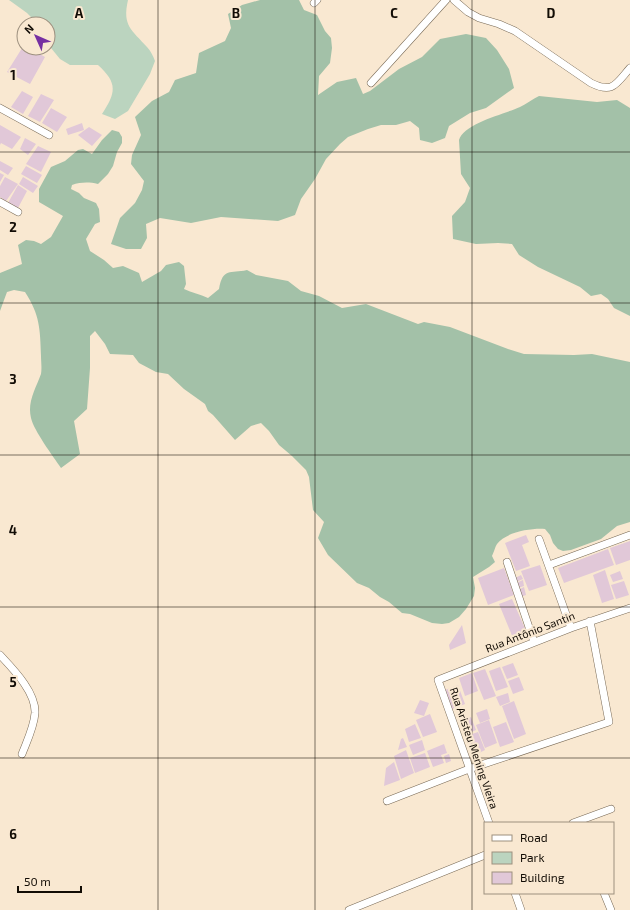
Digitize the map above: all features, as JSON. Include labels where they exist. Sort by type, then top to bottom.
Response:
[{"type":"street","points":[[371,83],[446,0]]},
{"type":"street","points":[[454,0],[468,12],[479,18],[515,31],[591,83],[601,88],[608,88],[616,84],[630,68]]},
{"type":"street","points":[[0,108],[49,135]]},
{"type":"street","points":[[0,202],[18,212]]},
{"type":"street","points":[[549,565],[630,535]]},
{"type":"street","points":[[538,539],[549,565],[571,628]]},
{"type":"street","points":[[507,562],[534,642]]},
{"type":"street","name":"Rua Antônio Santin","points":[[438,680],[571,628],[630,608]]},
{"type":"street","points":[[387,801],[470,769],[609,722],[590,621]]},
{"type":"street","points":[[0,655],[16,672],[31,695],[35,711],[32,726],[22,754]]},
{"type":"street","name":"Rua Aristeu Mening Vieira","points":[[438,680],[489,822]]},
{"type":"street","points":[[576,822],[611,809]]},
{"type":"street","points":[[349,910],[484,855]]},
{"type":"street","points":[[515,894],[522,910]]},
{"type":"street","points":[[604,894],[611,910]]},
{"type":"green space","points":[[9,0],[128,0],[126,9],[127,22],[133,32],[150,50],[155,61],[150,74],[128,111],[115,119],[102,114],[107,107],[112,94],[113,88],[109,77],[98,65],[70,65],[60,59],[56,54],[56,16],[30,16]]},
{"type":"green space","points":[[260,0],[299,0],[304,10],[317,15],[325,31],[331,38],[332,48],[330,63],[319,76],[318,95],[337,82],[356,78],[363,94],[370,91],[399,69],[422,57],[440,39],[466,34],[486,38],[497,50],[509,69],[514,88],[486,108],[470,113],[449,126],[445,138],[432,143],[420,140],[419,128],[410,121],[396,125],[381,125],[348,137],[326,159],[315,179],[301,199],[295,215],[278,221],[221,217],[191,223],[160,218],[146,224],[147,238],[141,249],[126,249],[111,244],[120,218],[135,203],[142,190],[144,181],[131,164],[132,155],[141,135],[135,117],[152,101],[169,92],[175,80],[196,73],[199,53],[225,41],[231,28],[228,14],[242,5]]},
{"type":"green space","points":[[539,96],[597,102],[617,100],[630,108],[630,316],[614,308],[608,299],[601,294],[591,296],[580,287],[538,267],[519,255],[512,244],[476,244],[453,239],[452,216],[465,202],[470,188],[461,174],[459,140],[462,134],[477,124],[520,107]]},
{"type":"green space","points":[[112,130],[119,132],[122,137],[122,143],[117,152],[113,166],[108,174],[98,184],[79,183],[72,185],[71,189],[79,193],[84,198],[96,203],[99,209],[100,222],[95,224],[86,239],[90,251],[113,268],[123,266],[139,273],[142,282],[161,271],[166,265],[179,262],[184,266],[186,284],[184,289],[208,298],[219,289],[225,274],[247,270],[256,275],[288,281],[301,291],[319,296],[342,308],[366,304],[418,324],[424,322],[450,327],[524,354],[592,354],[630,362],[630,522],[617,526],[601,539],[571,550],[563,551],[558,549],[553,543],[550,535],[545,529],[526,530],[506,536],[497,544],[492,556],[495,562],[473,577],[475,588],[474,596],[459,617],[449,623],[442,624],[432,623],[410,614],[402,613],[369,588],[357,583],[328,555],[318,538],[324,522],[313,510],[309,477],[306,470],[279,445],[261,423],[251,426],[235,440],[208,411],[205,404],[184,389],[168,374],[156,372],[139,363],[133,355],[110,354],[105,344],[95,331],[90,336],[90,368],[87,409],[74,421],[80,454],[61,468],[40,436],[31,418],[31,401],[41,374],[40,338],[34,308],[25,292],[14,290],[7,292],[0,311],[0,273],[22,264],[18,245],[26,240],[41,244],[51,237],[63,216],[39,202],[39,189],[51,167],[65,161],[78,150],[83,149],[92,154],[102,140]]},
{"type":"building","points":[[17,56],[45,57],[30,84],[7,72]]},
{"type":"building","points":[[22,91],[33,97],[23,114],[11,107]]},
{"type":"building","points":[[41,94],[54,100],[40,122],[28,116]]},
{"type":"building","points":[[51,108],[67,117],[57,132],[42,123]]},
{"type":"building","points":[[82,123],[84,130],[68,135],[66,129]]},
{"type":"building","points":[[0,125],[21,137],[12,149],[1,143],[0,145]]},
{"type":"building","points":[[89,127],[102,135],[92,146],[78,135]]},
{"type":"building","points":[[25,138],[36,144],[28,155],[20,149]]},
{"type":"building","points":[[38,146],[51,152],[41,172],[26,164]]},
{"type":"building","points":[[0,161],[13,168],[8,175],[0,170]]},
{"type":"building","points":[[26,166],[42,175],[37,183],[21,174]]},
{"type":"building","points":[[0,173],[4,175],[0,182]]},
{"type":"building","points":[[5,177],[18,184],[6,201],[0,197],[0,186]]},
{"type":"building","points":[[23,177],[38,186],[33,193],[19,184]]},
{"type":"building","points":[[18,185],[27,191],[18,208],[8,203]]},
{"type":"building","points":[[526,535],[529,542],[522,545],[530,566],[516,571],[505,543]]},
{"type":"building","points":[[630,541],[630,560],[616,565],[610,548]]},
{"type":"building","points":[[608,549],[614,565],[564,583],[558,568]]},
{"type":"building","points":[[540,565],[547,585],[529,591],[521,571]]},
{"type":"building","points":[[504,568],[514,595],[488,605],[478,578]]},
{"type":"building","points":[[605,570],[614,599],[602,603],[593,575]]},
{"type":"building","points":[[620,571],[623,579],[613,582],[610,575]]},
{"type":"building","points":[[521,575],[523,579],[516,582],[515,578]]},
{"type":"building","points":[[523,580],[524,586],[518,588],[516,583]]},
{"type":"building","points":[[624,581],[629,595],[616,599],[611,585]]},
{"type":"building","points":[[524,587],[526,595],[520,597],[518,590]]},
{"type":"building","points":[[512,599],[527,633],[513,638],[499,604]]},
{"type":"building","points":[[462,625],[466,643],[450,650],[449,645]]},
{"type":"building","points":[[513,663],[518,675],[507,679],[502,667]]},
{"type":"building","points":[[500,667],[508,687],[496,691],[489,671]]},
{"type":"building","points":[[485,669],[496,696],[484,700],[473,673]]},
{"type":"building","points":[[472,673],[478,691],[465,696],[459,678]]},
{"type":"building","points":[[519,677],[524,690],[513,694],[508,681]]},
{"type":"building","points":[[458,685],[465,704],[452,709],[445,690]]},
{"type":"building","points":[[508,693],[510,702],[500,706],[496,697]]},
{"type":"building","points":[[420,700],[429,703],[424,716],[414,713]]},
{"type":"building","points":[[514,701],[526,734],[514,739],[502,706]]},
{"type":"building","points":[[487,709],[490,719],[480,723],[476,713]]},
{"type":"building","points":[[430,714],[437,732],[423,737],[416,720]]},
{"type":"building","points":[[471,717],[476,730],[464,735],[460,722]]},
{"type":"building","points":[[489,720],[497,743],[485,748],[476,725]]},
{"type":"building","points":[[506,722],[514,742],[500,747],[493,727]]},
{"type":"building","points":[[415,724],[421,738],[409,742],[405,729]]},
{"type":"building","points":[[478,732],[485,750],[479,753],[476,747],[470,749],[466,736]]},
{"type":"building","points":[[403,738],[407,747],[398,750],[401,739]]},
{"type":"building","points":[[422,740],[425,750],[413,755],[409,745]]},
{"type":"building","points":[[444,744],[447,753],[441,755],[444,763],[433,767],[427,751]]},
{"type":"building","points":[[406,750],[414,773],[401,779],[394,756]]},
{"type":"building","points":[[425,753],[430,767],[415,773],[410,758]]},
{"type":"building","points":[[449,754],[451,761],[446,763],[444,756]]},
{"type":"building","points":[[394,762],[400,780],[384,786],[386,768]]}]
